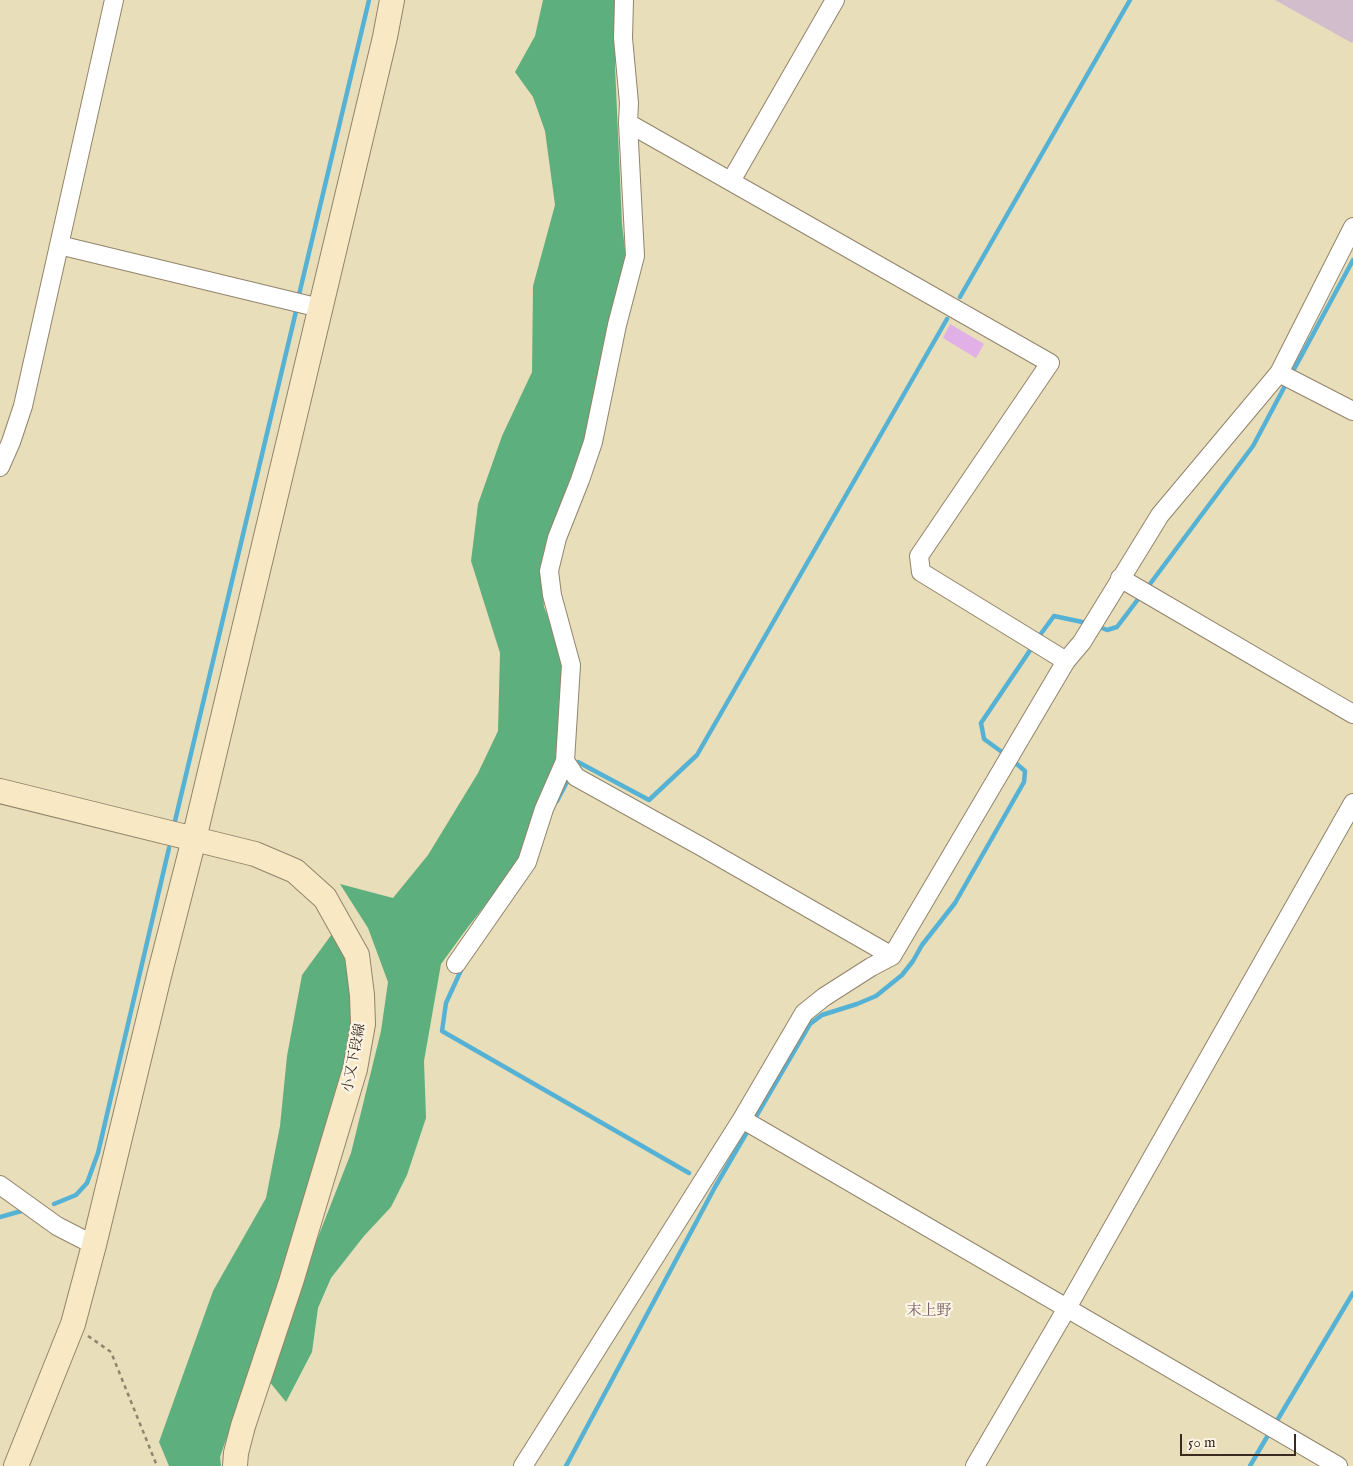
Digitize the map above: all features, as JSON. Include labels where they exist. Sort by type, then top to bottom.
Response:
[{"type":"street","points":[[0,467],[23,406],[114,0]]},
{"type":"street","points":[[16,1466],[73,1324],[94,1245],[156,986],[194,838],[392,0]]},
{"type":"street","points":[[456,964],[527,862],[544,810],[565,761],[571,665],[552,595],[549,571],[557,538],[593,442],[617,325],[636,256],[628,123],[629,102],[622,38],[624,0]]},
{"type":"street","points":[[730,181],[835,0]]},
{"type":"street","points":[[628,123],[1050,363],[919,556],[921,572],[1066,661]]},
{"type":"street","points":[[523,1466],[742,1119],[804,1013],[824,997],[892,956],[1066,661],[1082,642],[1160,515],[1279,373],[1353,227]]},
{"type":"street","points":[[59,244],[320,308]]},
{"type":"street","points":[[1279,373],[1353,411]]},
{"type":"street","points":[[1120,578],[1353,714]]},
{"type":"street","points":[[565,761],[576,777],[892,956]]},
{"type":"street","name":"小又下段線","points":[[1,795],[194,838],[256,854],[295,872],[325,898],[356,955],[362,995],[363,1024],[356,1069],[291,1282],[243,1426],[236,1453],[235,1466]]},
{"type":"street","points":[[974,1466],[1068,1308],[1353,803]]},
{"type":"street","points":[[742,1119],[1338,1466]]},
{"type":"street","points":[[0,1185],[57,1226],[94,1245]]},
{"type":"path","points":[[73,1324],[111,1352],[157,1466]]},
{"type":"shaded area","points":[[1275,0],[1353,0],[1353,42],[1352,43]]},
{"type":"green space","points":[[543,0],[618,0],[615,66],[622,224],[626,258],[606,331],[598,396],[585,448],[541,568],[544,607],[562,651],[560,722],[555,767],[520,861],[441,964],[424,1061],[426,1118],[407,1175],[391,1207],[364,1236],[331,1278],[318,1308],[312,1352],[286,1402],[264,1375],[351,1153],[381,1031],[388,982],[368,928],[340,884],[393,898],[428,855],[478,773],[498,731],[500,653],[471,561],[478,504],[502,436],[532,372],[533,286],[555,205],[545,131],[533,97],[515,72],[535,36]]},
{"type":"green space","points":[[332,934],[351,965],[354,1002],[347,1060],[306,1217],[220,1457],[221,1466],[169,1466],[159,1442],[213,1291],[266,1198],[280,1126],[287,1056],[302,975]]},
{"type":"building","points":[[950,324],[984,344],[976,358],[943,338]]},
{"type":"waterway","points":[[298,299],[369,0]]},
{"type":"waterway","points":[[960,297],[1130,0]]},
{"type":"waterway","points":[[1291,375],[1353,260]]},
{"type":"waterway","points":[[175,821],[297,307]]},
{"type":"waterway","points":[[578,762],[649,800],[697,755],[947,319]]},
{"type":"waterway","points":[[1147,588],[1253,446],[1287,382]]},
{"type":"waterway","points":[[1097,626],[1107,630],[1117,627],[1142,594]]},
{"type":"waterway","points":[[1037,639],[1054,616],[1087,623]]},
{"type":"waterway","points":[[1006,755],[984,739],[981,723],[1033,646]]},
{"type":"waterway","points":[[754,1120],[810,1024],[822,1015],[876,996],[902,975],[922,945],[955,903],[1024,782],[1025,771],[1012,760]]},
{"type":"waterway","points":[[557,801],[569,778]]},
{"type":"waterway","points":[[54,1204],[76,1195],[87,1183],[98,1153],[169,848]]},
{"type":"waterway","points":[[463,966],[446,1003],[442,1031],[689,1173]]},
{"type":"waterway","points":[[566,1466],[715,1187],[750,1127]]},
{"type":"waterway","points":[[0,1217],[25,1210]]},
{"type":"waterway","points":[[1275,1424],[1353,1293]]},
{"type":"waterway","points":[[1250,1466],[1271,1430]]},
{"type":"district","name":"末上野","points":[[929,1312]]}]
